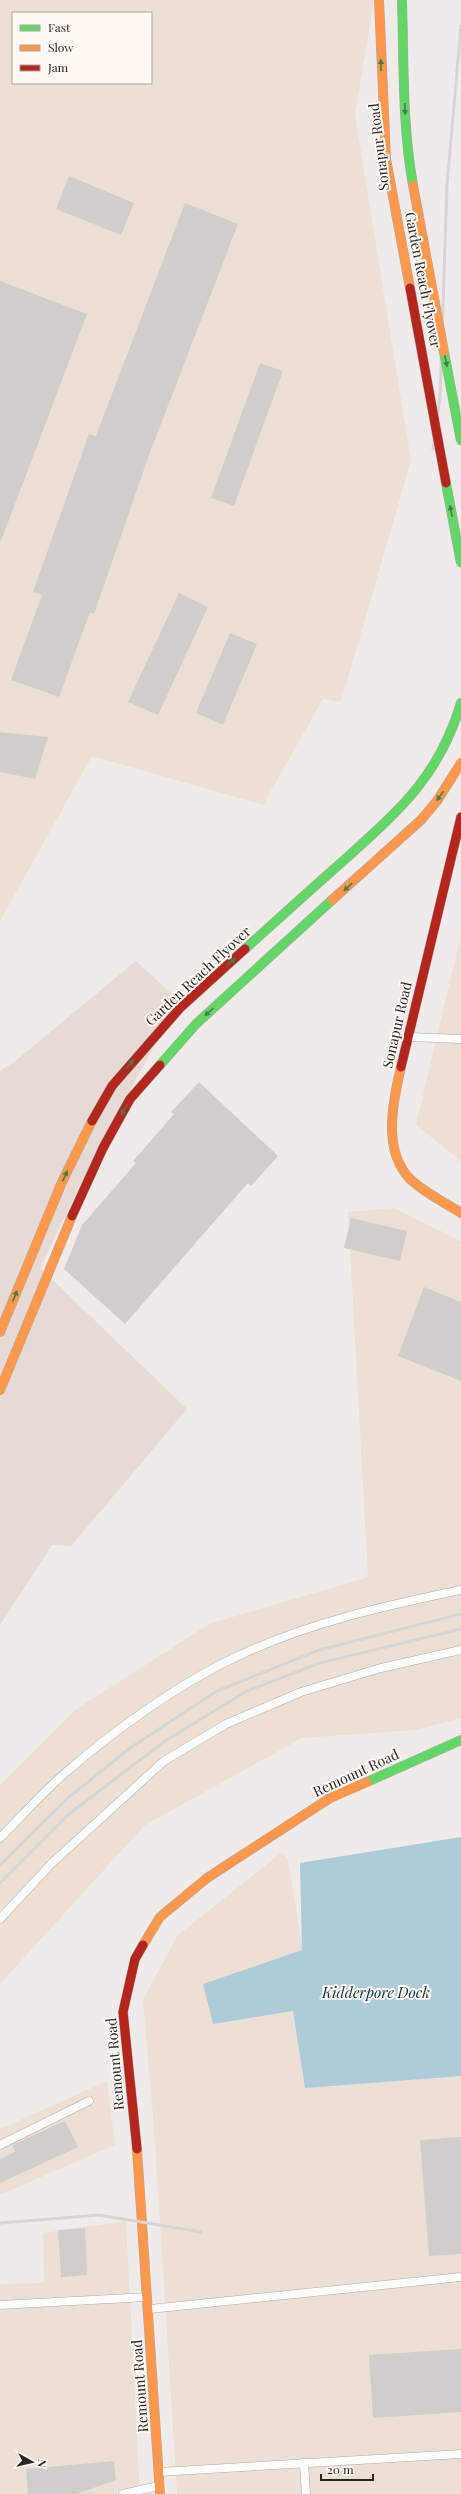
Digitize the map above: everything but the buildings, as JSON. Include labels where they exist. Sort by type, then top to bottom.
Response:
[{"type":"main road","name":"Garden Reach Flyover","points":[[379,0],[382,116],[386,159],[461,563]]},
{"type":"main road","name":"Garden Reach Flyover","points":[[402,0],[405,115],[408,156],[461,440]]},
{"type":"main road","name":"Sonapur Road","points":[[402,0],[386,88],[395,172],[437,401],[454,472]]},
{"type":"main road","name":"Garden Reach Flyover","points":[[0,1332],[62,1182],[83,1137],[112,1086],[180,1008],[405,805],[432,770],[443,750],[461,703]]},
{"type":"main road","points":[[0,1390],[82,1192],[103,1148],[130,1099],[196,1024],[417,824],[437,801],[461,764]]},
{"type":"main road","name":"Sonapur Road","points":[[461,817],[392,1107],[394,1141],[404,1171],[426,1191],[461,1213]]},
{"type":"main road","name":"Remount Road","points":[[160,2490],[149,2309],[136,2143],[123,2012],[135,1959],[160,1917],[213,1874],[330,1798],[461,1740]]},
{"type":"lane","points":[[408,1037],[461,1039]]},
{"type":"lane","points":[[0,1838],[64,1774],[130,1723],[194,1680],[236,1657],[306,1629],[384,1606],[461,1590]]},
{"type":"lane","points":[[0,1918],[52,1863],[164,1761],[226,1724],[301,1692],[381,1668],[461,1650]]},
{"type":"lane","points":[[0,2145],[88,2101]]},
{"type":"lane","points":[[149,2309],[461,2277]]},
{"type":"lane","points":[[0,2305],[148,2297]]},
{"type":"lane","points":[[159,2472],[461,2454]]},
{"type":"lane","points":[[304,2463],[306,2494]]},
{"type":"lane","points":[[123,2494],[160,2490]]},
{"type":"shaded area","points":[[0,0],[374,0],[355,115],[411,461],[341,702],[323,699],[263,805],[92,756],[0,921]]},
{"type":"shaded area","points":[[461,935],[461,1161],[416,1125]]},
{"type":"shaded area","points":[[136,961],[179,1001],[98,1148],[40,1268],[187,1409],[71,1546],[52,1545],[0,1625],[0,1071],[14,1062]]},
{"type":"shaded area","points":[[394,1208],[461,1241],[461,1718],[416,1730],[302,1738],[145,1825],[0,1984],[0,1785],[75,1710],[209,1624],[368,1577],[348,1212]]},
{"type":"shaded area","points":[[282,1852],[288,1860],[303,1950],[203,1984],[293,2011],[438,2077],[461,2076],[461,2494],[177,2494],[154,2129],[143,2000],[177,1936]]},
{"type":"shaded area","points":[[107,2081],[115,2145],[0,2195],[0,2129]]},
{"type":"shaded area","points":[[126,2221],[140,2494],[0,2494],[0,2284],[44,2283],[43,2233]]},
{"type":"water","name":"Kidderpore Dock","points":[[461,1837],[461,2076],[305,2088],[293,2011],[213,2024],[203,1984],[302,1950],[300,1863]]},
{"type":"railway","points":[[433,449],[440,397],[447,185],[461,26]]},
{"type":"railway","points":[[0,1865],[69,1797],[130,1748],[217,1691],[319,1650],[461,1614]]},
{"type":"railway","points":[[0,1883],[69,1814],[165,1741],[247,1691],[320,1663],[461,1629]]},
{"type":"railway","points":[[0,2223],[99,2215],[201,2232]]},
{"type":"traffic: fast","points":[[402,0],[405,116],[409,162],[413,185]]},
{"type":"traffic: fast","points":[[444,352],[461,441]]},
{"type":"traffic: fast","points":[[446,483],[461,563]]},
{"type":"traffic: fast","points":[[245,949],[381,826],[414,792],[441,753],[452,730],[461,703]]},
{"type":"traffic: fast","points":[[160,1065],[196,1024],[332,900]]},
{"type":"traffic: fast","points":[[367,1782],[461,1740]]},
{"type":"traffic: slow","points":[[379,0],[386,159],[410,288]]},
{"type":"traffic: slow","points":[[413,185],[444,352]]},
{"type":"traffic: slow","points":[[332,900],[421,820],[437,801],[461,763]]},
{"type":"traffic: slow","points":[[401,1067],[395,1095],[392,1125],[393,1140],[401,1167],[416,1184],[461,1213]]},
{"type":"traffic: slow","points":[[0,1332],[62,1182],[92,1121]]},
{"type":"traffic: slow","points":[[0,1390],[72,1216]]},
{"type":"traffic: slow","points":[[143,1945],[160,1917],[207,1878],[330,1798],[367,1782]]},
{"type":"traffic: slow","points":[[137,2149],[160,2494]]},
{"type":"traffic: jam","points":[[410,288],[446,483]]},
{"type":"traffic: jam","points":[[401,1067],[461,817]]},
{"type":"traffic: jam","points":[[92,1121],[112,1086],[180,1008],[245,949]]},
{"type":"traffic: jam","points":[[72,1216],[103,1148],[130,1099],[160,1065]]},
{"type":"traffic: jam","points":[[137,2149],[123,2012],[135,1959],[143,1945]]}]
